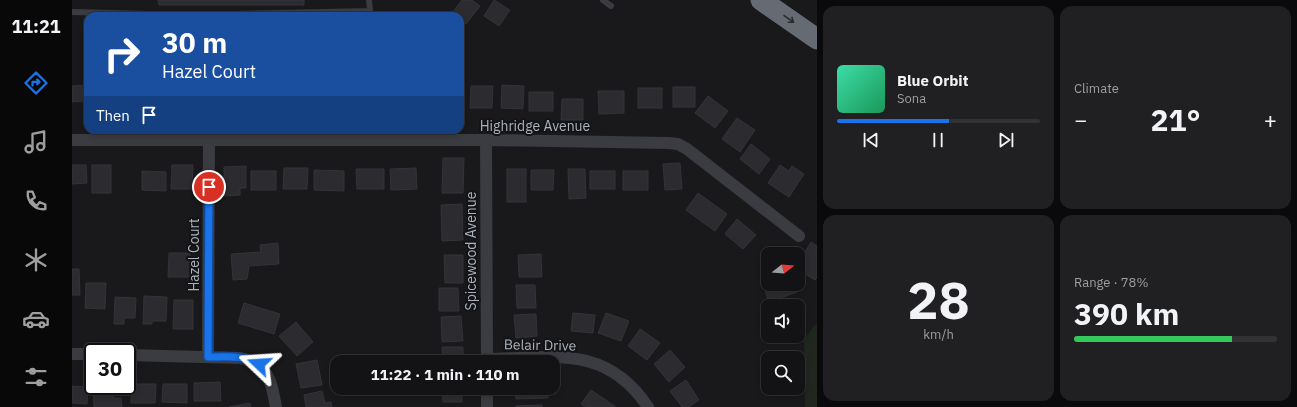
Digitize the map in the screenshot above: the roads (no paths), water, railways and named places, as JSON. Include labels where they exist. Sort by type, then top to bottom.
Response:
[{"type":"highway","points":[[761,0],[817,38]]},
{"type":"street","name":"Highridge Avenue","points":[[72,140],[209,135],[652,142],[678,144],[799,236]]},
{"type":"street","name":"Hazel Court","points":[[208,357],[209,135]]},
{"type":"street","name":"Spicewood Avenue","points":[[486,140],[487,355]]},
{"type":"street","points":[[72,354],[84,354]]},
{"type":"street","points":[[136,355],[240,358],[251,360],[259,364],[270,379],[276,407]]},
{"type":"street","name":"Belair Drive","points":[[560,358],[578,359],[598,364],[616,372],[630,385],[648,407]]},
{"type":"street","points":[[487,395],[487,407]]},
{"type":"lane","points":[[329,12],[370,11],[369,0]]},
{"type":"lane","points":[[603,0],[611,6]]},
{"type":"lane","points":[[72,12],[84,12]]}]
